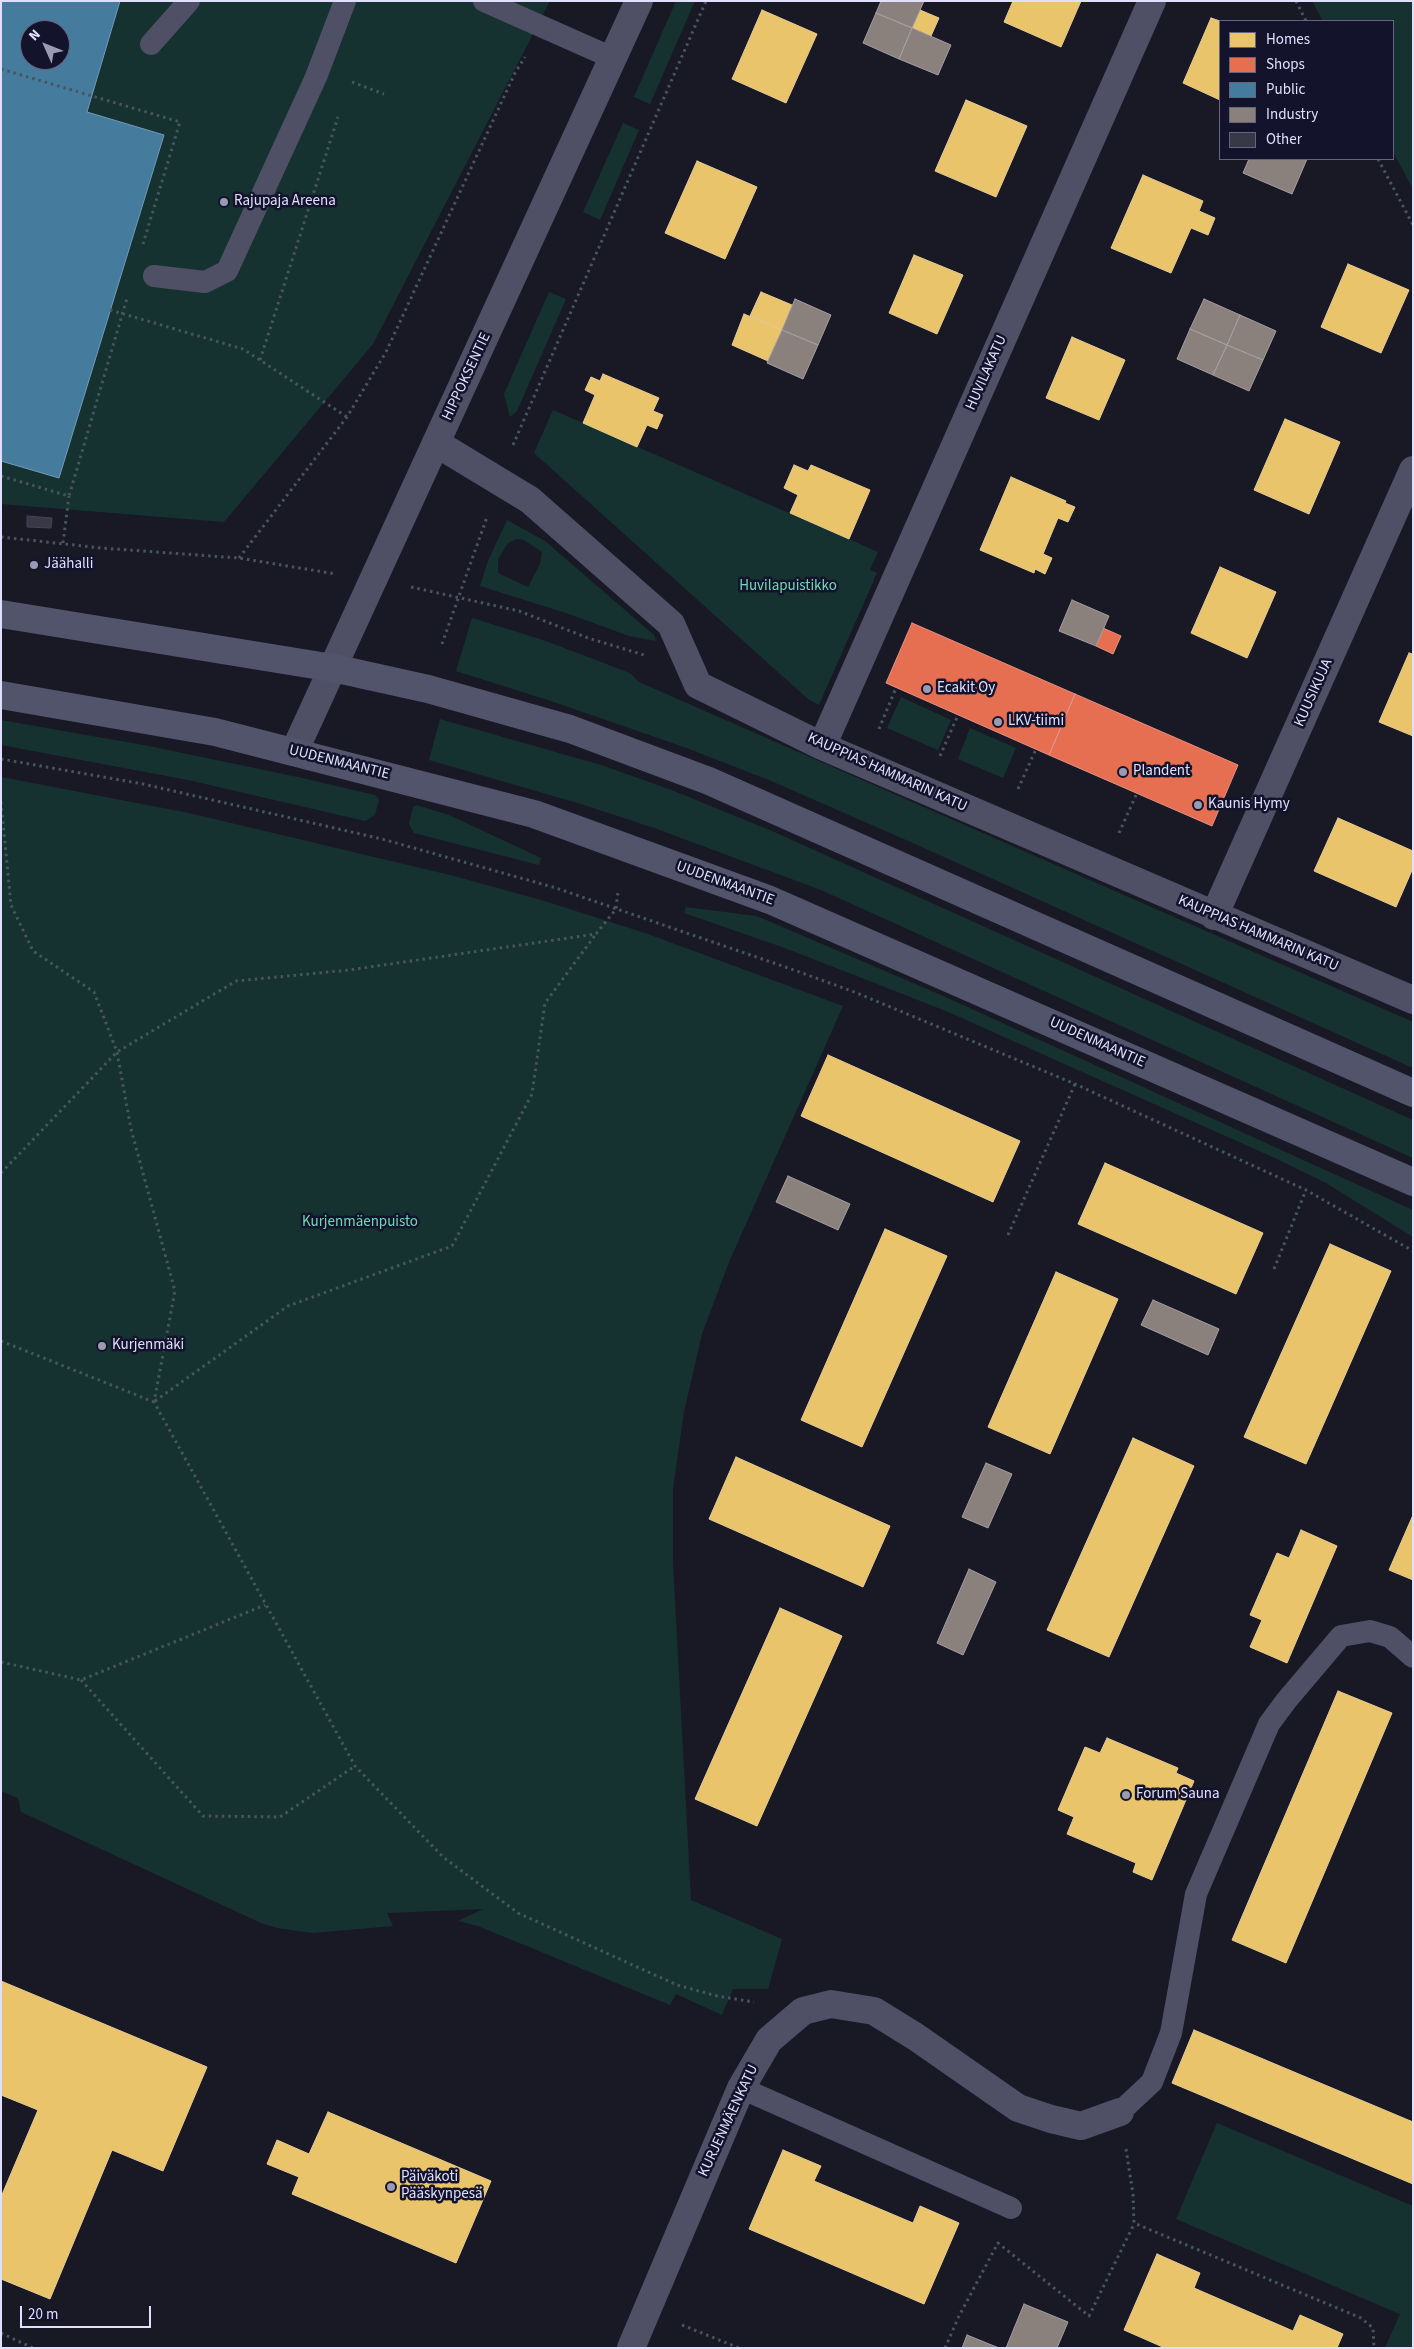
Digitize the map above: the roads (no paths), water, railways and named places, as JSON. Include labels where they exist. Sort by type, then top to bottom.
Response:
[{"type":"main road","points":[[1,614],[333,668],[428,689],[570,730],[709,781],[1413,1093]]},
{"type":"main road","name":"UUDENMAANTIE","points":[[1,695],[215,732],[534,814],[770,900],[1413,1182]]},
{"type":"street","name":"HIPPOKSENTIE","points":[[294,752],[615,58],[639,1]]},
{"type":"street","name":"HUVILAKATU","points":[[822,746],[1152,1]]},
{"type":"street","name":"KAUPPIAS HAMMARIN KATU","points":[[436,443],[530,500],[671,624],[698,685],[822,746],[1413,1000]]},
{"type":"street","name":"KUUSIKUJA","points":[[1214,916],[1413,470]]},
{"type":"street","name":"KURJENMÄENKATU","points":[[631,2348],[741,2088],[769,2040],[804,2011],[831,2004],[874,2011],[916,2037],[1018,2108],[1051,2119],[1081,2126],[1120,2112]]},
{"type":"lane","points":[[151,44],[189,1]]},
{"type":"lane","points":[[154,276],[205,282],[227,272],[316,77],[345,1]]},
{"type":"lane","points":[[484,1],[615,58]]},
{"type":"lane","points":[[1120,2112],[1152,2082],[1172,2033],[1196,1894],[1269,1724],[1340,1636],[1370,1631],[1390,1637],[1413,1657]]},
{"type":"lane","points":[[741,2088],[1011,2208]]},
{"type":"place","name":"Rajupaja Areena","points":[[224,202]]},
{"type":"place","name":"Jäähalli","points":[[34,565]]},
{"type":"place","name":"Ecakit Oy","points":[[927,689]]},
{"type":"place","name":"LKV-tiimi","points":[[998,722]]},
{"type":"place","name":"Plandent","points":[[1123,772]]},
{"type":"place","name":"Kaunis Hymy","points":[[1198,805]]},
{"type":"place","name":"Kurjenmäki","points":[[102,1346]]},
{"type":"place","name":"Forum Sauna","points":[[1126,1795]]},
{"type":"place","name":"Päiväkoti Pääskynpesä","points":[[391,2187]]},
{"type":"park label","name":"Huvilapuistikko","points":[[788,587]]},
{"type":"park label","name":"Kurjenmäenpuisto","points":[[360,1223]]}]
